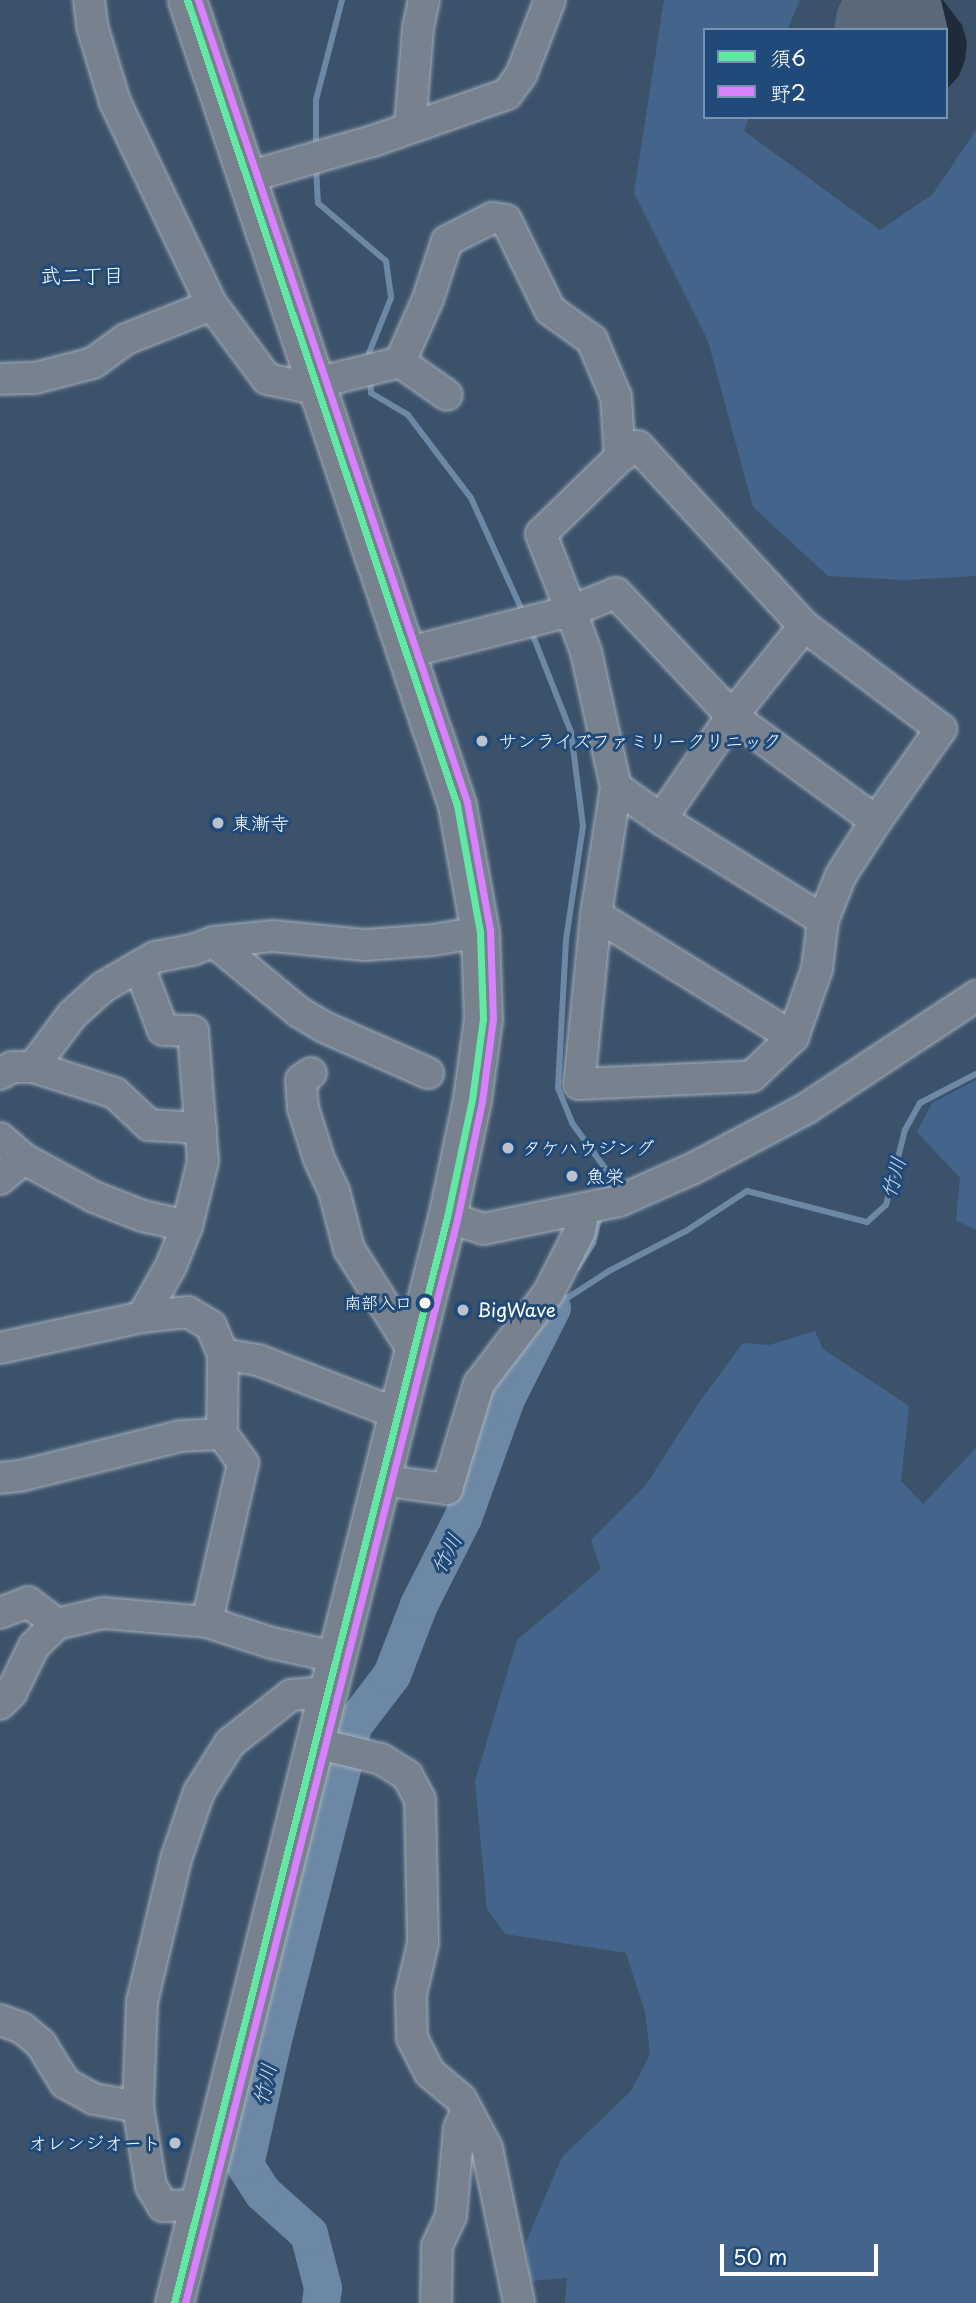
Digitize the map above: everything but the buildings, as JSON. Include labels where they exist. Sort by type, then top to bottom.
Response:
[{"type":"main road","points":[[174,2303],[447,1217],[472,1099],[483,1019],[480,932],[457,805],[187,0]]},
{"type":"street","points":[[89,0],[92,26],[115,102],[212,305],[267,379],[317,387],[400,362],[428,299],[447,241],[492,218],[506,220],[550,310],[592,340],[616,397],[620,457]]},
{"type":"street","points":[[410,127],[418,28],[424,0]]},
{"type":"street","points":[[248,177],[373,141],[507,94],[521,75],[550,0]]},
{"type":"street","points":[[0,379],[35,378],[93,363],[126,338],[212,305]]},
{"type":"street","points":[[400,362],[447,395]]},
{"type":"street","points":[[638,446],[804,625],[941,729],[841,875],[823,920],[817,969],[793,1037],[752,1076],[579,1084],[596,915],[616,787],[586,652],[541,534],[620,457],[638,446]]},
{"type":"street","points":[[405,653],[571,611],[616,593],[732,716],[876,821]]},
{"type":"street","points":[[661,819],[732,716],[804,625]]},
{"type":"street","points":[[616,787],[661,819],[823,920]]},
{"type":"street","points":[[596,915],[793,1037]]},
{"type":"street","points":[[33,1067],[72,1015],[103,987],[155,957],[192,950],[214,942],[273,936],[365,945],[433,940],[480,932]]},
{"type":"street","points":[[214,942],[307,1017],[428,1073]]},
{"type":"street","points":[[139,966],[163,1030],[193,1031],[203,1161],[187,1226],[171,1266],[142,1317]]},
{"type":"street","points":[[447,1217],[483,1230],[619,1200],[692,1169],[807,1108],[976,996]]},
{"type":"street","points":[[0,1074],[12,1067],[33,1067],[115,1093],[149,1125],[201,1128]]},
{"type":"street","points":[[311,1073],[301,1080],[303,1108],[319,1159],[334,1191],[349,1250],[412,1349]]},
{"type":"street","points":[[0,1138],[24,1159],[94,1197],[143,1216],[187,1226]]},
{"type":"street","points":[[0,1179],[24,1159]]},
{"type":"street","points":[[380,1480],[447,1489],[479,1384],[549,1292],[580,1231],[584,1209]]},
{"type":"street","points":[[0,1348],[142,1317],[188,1312],[211,1326],[223,1354],[222,1434],[243,1463],[207,1622]]},
{"type":"street","points":[[223,1354],[258,1360],[397,1414]]},
{"type":"street","points":[[0,1478],[20,1476],[180,1436],[222,1434]]},
{"type":"street","points":[[0,1613],[28,1602],[57,1624]]},
{"type":"street","points":[[0,1704],[11,1692],[34,1646],[57,1624],[103,1613],[207,1622],[272,1643],[332,1675]]},
{"type":"street","points":[[198,2205],[163,2206],[151,2186],[138,2107],[142,2002],[176,1859],[199,1792],[230,1743],[291,1695],[332,1675]]},
{"type":"street","points":[[315,1744],[381,1759],[407,1775],[419,1799],[423,1942],[411,1994],[412,2038],[430,2073],[461,2099],[487,2148],[519,2303]]},
{"type":"street","points":[[0,2020],[22,2028],[41,2044],[65,2083],[94,2099],[138,2107]]},
{"type":"street","points":[[436,2303],[437,2246],[451,2216],[459,2129],[467,2111]]},
{"type":"shaded area","points":[[664,0],[800,0],[788,28],[703,28],[703,119],[748,119],[744,131],[880,230],[933,194],[976,130],[976,576],[905,580],[828,576],[753,507],[708,341],[634,193]]},
{"type":"shaded area","points":[[976,1080],[976,1230],[956,1220],[960,1178],[917,1132],[932,1103]]},
{"type":"shaded area","points":[[815,1331],[823,1349],[909,1406],[901,1481],[923,1504],[976,1448],[976,2303],[565,2303],[567,2278],[530,2281],[526,2242],[562,2157],[631,2091],[650,2054],[645,2012],[626,1953],[505,1934],[487,1909],[475,1781],[517,1640],[601,1569],[591,1540],[646,1485],[700,1401],[743,1343],[769,1345]]},
{"type":"waterway","points":[[316,149],[316,100],[342,0]]},
{"type":"waterway","points":[[316,167],[318,203],[386,261],[391,298],[369,353],[369,361]]},
{"type":"waterway","points":[[370,378],[371,393],[408,415],[471,498],[524,615]]},
{"type":"waterway","points":[[530,628],[571,732],[583,826],[566,940],[558,1088],[572,1123],[610,1175],[606,1193]]},
{"type":"waterway","name":"竹川","points":[[552,1308],[609,1271],[686,1231],[747,1191],[867,1222],[886,1205],[905,1130],[920,1103],[976,1074]]},
{"type":"waterway","points":[[577,1268],[593,1243],[600,1214]]},
{"type":"waterway","name":"竹川","points":[[321,2303],[323,2288],[309,2234],[263,2193],[245,2165],[272,2044],[353,1726],[392,1675],[419,1605],[463,1518],[506,1399],[552,1308]]},
{"type":"transit line","name":"須6","points":[[174,2303],[447,1217],[472,1099],[483,1019],[480,932],[457,805],[187,0]]},
{"type":"transit line","name":"野2","points":[[185,2303],[457,1220],[482,1101],[493,1019],[490,930],[467,802],[198,0]]},
{"type":"place","name":"サンライズファミリークリニック","points":[[482,741]]},
{"type":"place","name":"東漸寺","points":[[218,823]]},
{"type":"place","name":"タケハウジング","points":[[508,1148]]},
{"type":"place","name":"魚栄","points":[[572,1176]]},
{"type":"place","name":"南部入口","points":[[425,1303]]},
{"type":"place","name":"BigWave","points":[[463,1310]]},
{"type":"place","name":"オレンジオート","points":[[175,2143]]},
{"type":"district","name":"武二丁目","points":[[82,274]]}]
